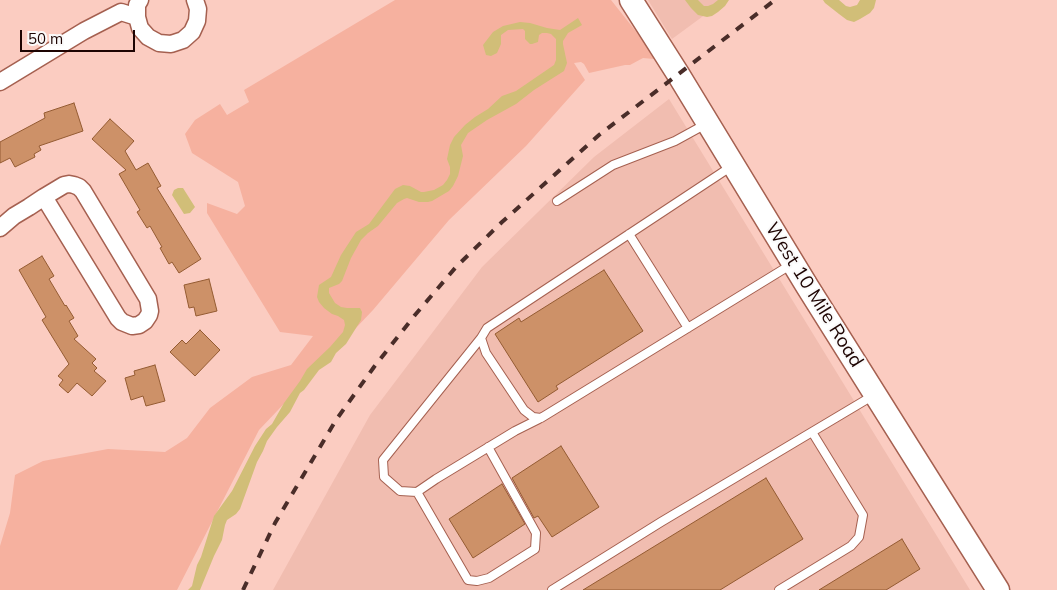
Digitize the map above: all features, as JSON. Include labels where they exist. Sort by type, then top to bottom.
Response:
[{"type":"main road","name":"West 10 Mile Road","points":[[631,0],[876,394],[993,588]]},
{"type":"street","points":[[140,0],[136,17],[140,28],[148,38],[159,43],[171,44],[183,40],[192,32],[197,21],[198,9],[195,0]]},
{"type":"street","points":[[0,82],[84,31],[121,12],[136,17]]},
{"type":"street","points":[[0,228],[14,216],[44,197],[64,185],[74,185],[83,191],[148,299],[150,311],[145,321],[132,326],[118,318],[44,197]]},
{"type":"lane","points":[[556,201],[614,165],[675,141],[708,123]]},
{"type":"lane","points":[[734,165],[487,328],[383,460],[384,476],[400,491],[417,492],[488,447],[541,418],[794,263]]},
{"type":"lane","points":[[629,234],[688,328]]},
{"type":"lane","points":[[481,338],[486,353],[524,410],[532,417],[541,418]]},
{"type":"lane","points":[[552,590],[661,522],[876,394]]},
{"type":"lane","points":[[779,590],[851,546],[859,537],[863,515],[812,432]]},
{"type":"lane","points":[[417,492],[468,580],[477,581],[489,578],[535,549],[536,533],[488,447]]},
{"type":"shaded area","points":[[395,0],[611,0],[642,39],[654,59],[643,58],[630,65],[589,73],[581,62],[574,63],[585,80],[526,146],[449,220],[373,310],[259,430],[177,590],[0,590],[0,546],[10,513],[15,475],[43,461],[108,449],[165,452],[187,438],[210,408],[252,377],[291,365],[313,336],[280,332],[207,213],[207,203],[237,214],[245,206],[238,182],[192,153],[185,134],[195,120],[220,104],[227,115],[249,102],[244,90]]},
{"type":"shaded area","points":[[648,0],[725,0],[672,39]]},
{"type":"shaded area","points":[[685,0],[698,0],[704,6],[708,6],[718,0],[729,0],[718,12],[707,17],[698,15]]},
{"type":"shaded area","points":[[823,0],[839,0],[850,7],[857,5],[860,0],[876,0],[874,8],[870,13],[854,22],[847,20]]},
{"type":"shaded area","points":[[578,18],[582,25],[568,33],[563,41],[567,63],[564,71],[516,104],[468,133],[461,145],[463,156],[458,176],[449,191],[428,202],[404,199],[397,203],[378,226],[361,240],[351,258],[342,281],[329,288],[329,293],[335,303],[341,307],[360,308],[362,312],[361,320],[346,344],[336,353],[331,362],[319,370],[300,393],[290,412],[267,441],[257,462],[240,509],[227,520],[222,540],[200,590],[188,590],[192,586],[197,565],[214,516],[232,491],[255,446],[266,429],[272,424],[307,369],[343,332],[344,320],[332,314],[319,302],[317,297],[319,285],[331,277],[341,255],[356,232],[369,224],[395,189],[403,185],[424,192],[434,190],[443,185],[450,174],[447,159],[450,145],[454,137],[465,125],[488,109],[502,96],[516,91],[554,65],[556,60],[556,39],[551,34],[542,33],[539,35],[538,42],[530,44],[525,39],[525,31],[523,29],[508,30],[501,35],[501,44],[497,53],[491,56],[486,55],[483,45],[493,32],[503,26],[520,22],[560,30]]},
{"type":"shaded area","points":[[669,99],[970,590],[273,590],[370,415],[482,267],[594,157]]},
{"type":"shaded area","points":[[183,188],[195,207],[190,213],[184,214],[172,195],[174,190]]},
{"type":"building","points":[[74,103],[83,131],[39,146],[41,150],[34,154],[35,157],[15,167],[10,158],[0,163],[0,142],[45,118],[44,113]]},
{"type":"building","points":[[110,119],[134,141],[125,151],[136,170],[148,163],[161,186],[157,188],[201,259],[179,273],[172,262],[169,264],[150,226],[147,228],[137,212],[140,210],[119,174],[126,170],[92,139]]},
{"type":"building","points":[[42,256],[54,276],[49,279],[74,318],[69,321],[78,336],[74,339],[96,359],[92,363],[97,368],[94,371],[106,381],[92,396],[77,383],[68,393],[59,385],[63,380],[58,376],[69,364],[42,320],[46,317],[19,270]]},
{"type":"building","points":[[604,270],[643,331],[556,386],[558,389],[538,402],[495,334],[519,318],[521,322]]},
{"type":"building","points":[[209,279],[217,311],[196,316],[194,307],[189,308],[184,285]]},
{"type":"building","points":[[200,330],[220,350],[195,376],[170,352],[182,340],[186,344]]},
{"type":"building","points":[[155,365],[165,401],[146,406],[143,396],[131,400],[125,378],[135,375],[134,371]]},
{"type":"building","points":[[561,446],[599,507],[552,537],[538,516],[534,518],[512,478]]},
{"type":"building","points":[[766,478],[803,539],[720,590],[583,590]]},
{"type":"building","points":[[502,484],[525,524],[473,558],[449,519]]},
{"type":"building","points":[[902,539],[920,569],[886,590],[819,590]]},
{"type":"railway","points":[[243,590],[275,523],[336,420],[374,367],[456,267],[502,222],[599,135],[775,0]]}]
